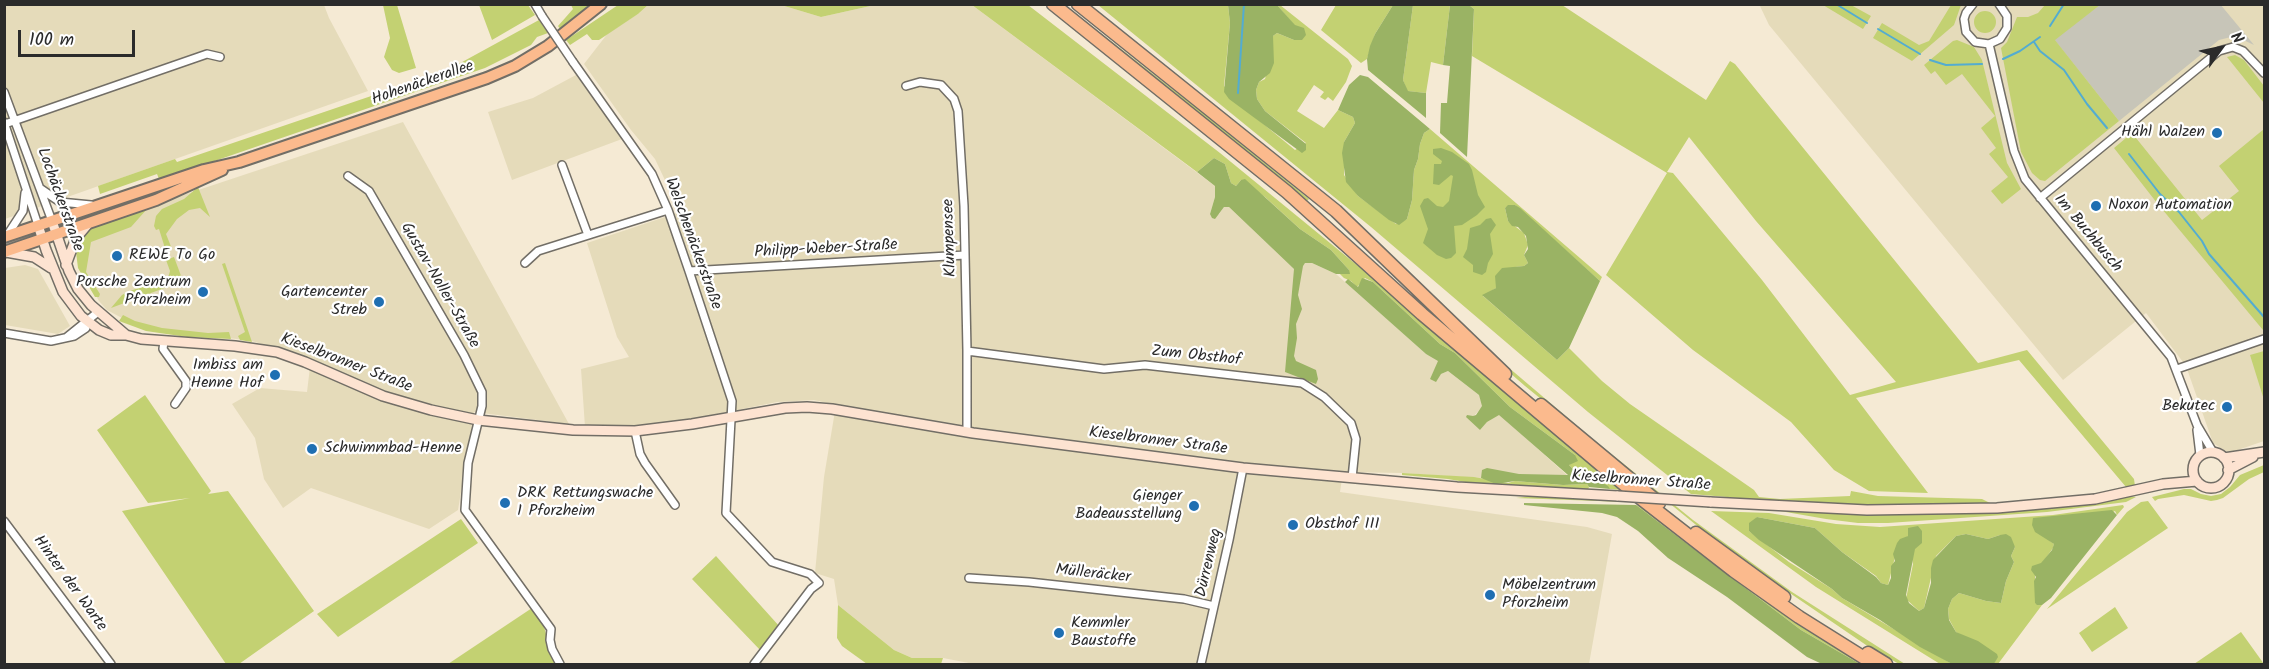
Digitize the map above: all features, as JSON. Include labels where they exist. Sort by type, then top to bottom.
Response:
[{"type":"highway","points":[[1053,4],[1287,192],[1422,314],[1639,497],[1749,582],[1799,617],[1874,664]]},
{"type":"highway","points":[[1077,4],[1336,211],[1480,351],[1693,531],[1806,612],[1886,664]]},
{"type":"main road","name":"Hohenäckerallee","points":[[5,236],[204,170],[239,162],[487,78],[515,66],[548,46],[602,4]]},
{"type":"main road","name":"Hohenäckerallee","points":[[5,252],[156,200],[239,162]]},
{"type":"street","name":"Welschenäckerstraße","points":[[535,4],[652,174],[668,210],[732,401],[726,513],[772,562],[810,574],[819,583],[811,589],[754,664]]},
{"type":"street","points":[[1973,4],[1964,19],[1966,32],[1975,42],[1989,44],[2000,39],[2007,28],[2007,16],[1999,4]]},
{"type":"street","name":"Im Buchbusch","points":[[1989,44],[2014,151],[2025,179],[2171,357],[2196,425],[2200,455]]},
{"type":"street","points":[[2040,198],[2219,51],[2233,47],[2243,51],[2265,73]]},
{"type":"street","points":[[5,123],[207,54],[220,57]]},
{"type":"street","name":"Klumpensee","points":[[906,86],[920,82],[941,85],[954,99],[958,111],[968,351],[967,432]]},
{"type":"street","name":"Lochäckerstraße","points":[[4,92],[66,265],[78,289],[98,312]]},
{"type":"street","name":"Lochäckerstraße","points":[[5,123],[53,270],[70,302],[87,322]]},
{"type":"street","points":[[562,165],[588,235]]},
{"type":"street","name":"Gustav-Noller-Straße","points":[[348,176],[369,191],[464,355],[482,392],[482,406],[468,463],[465,510],[551,629],[552,649],[560,664]]},
{"type":"street","points":[[5,236],[23,211],[26,188]]},
{"type":"street","points":[[39,189],[60,202],[100,205]]},
{"type":"street","points":[[525,263],[538,251],[668,210]]},
{"type":"street","points":[[66,265],[74,244],[87,225]]},
{"type":"street","points":[[5,252],[34,257],[44,261],[53,270]]},
{"type":"street","name":"Philipp-Weber-Straße","points":[[689,271],[965,255]]},
{"type":"street","points":[[4,333],[41,341],[74,336],[83,330],[87,322],[98,312],[126,335]]},
{"type":"street","name":"Kieselbronner Straße","points":[[87,322],[106,333],[278,352],[383,396],[431,410],[478,420],[573,430],[635,431],[784,408],[807,407],[832,409],[967,432],[1243,468],[1457,487],[1867,510],[1997,508],[2095,499],[2163,484],[2197,481]]},
{"type":"street","points":[[2177,369],[2265,339]]},
{"type":"street","points":[[164,341],[163,349],[186,381],[186,388],[175,404]]},
{"type":"street","name":"Zum Obsthof","points":[[968,351],[1104,369],[1145,365],[1302,383],[1324,397],[1351,423],[1356,439],[1352,478]]},
{"type":"street","name":"Im Buchbusch","points":[[2196,425],[2213,452]]},
{"type":"street","points":[[635,431],[640,454],[675,505]]},
{"type":"street","points":[[2224,458],[2228,470],[2227,476],[2219,485],[2207,487],[2197,481],[2193,469],[2200,455],[2213,452],[2224,458],[2263,453]]},
{"type":"street","points":[[2228,470],[2263,453]]},
{"type":"street","name":"Dürrenweg","points":[[1201,664],[1243,468]]},
{"type":"street","name":"Kieselbronner Straße","points":[[2163,484],[2193,469]]},
{"type":"street","name":"Hinter der Warte","points":[[4,521],[111,664]]},
{"type":"street","name":"Mülleräcker","points":[[969,579],[1029,582],[1184,598],[1214,606]]},
{"type":"shaded area","points":[[1759,4],[2264,5],[2264,441],[2229,453],[2213,443],[2186,366],[2146,313],[2063,380],[1769,25]]},
{"type":"shaded area","points":[[2220,4],[2254,45],[2235,36],[2219,40],[2119,121],[2054,39],[2100,5]]},
{"type":"shaded area","points":[[4,5],[324,5],[368,91],[5,219]]},
{"type":"shaded area","points":[[648,5],[781,5],[821,17],[875,5],[972,5],[1215,186],[1215,197],[1210,214],[1219,214],[1224,207],[1229,207],[1294,269],[1305,263],[1312,263],[1336,274],[1426,354],[1439,361],[1430,379],[1448,371],[1479,395],[1483,406],[1473,417],[1480,430],[1499,414],[1568,476],[1482,475],[1481,478],[1343,472],[1340,492],[1587,527],[1612,534],[1589,664],[974,664],[943,658],[912,658],[894,650],[838,605],[834,579],[815,573],[824,477],[836,405],[814,400],[777,402],[692,419],[631,427],[585,427],[581,369],[629,357],[617,337],[587,243],[680,212],[655,159],[631,130],[584,64],[608,33]]},
{"type":"shaded area","points":[[576,75],[622,139],[512,180],[488,112],[533,98]]},
{"type":"shaded area","points":[[403,122],[569,424],[474,412],[458,510],[429,529],[311,488],[283,508],[264,479],[255,438],[232,404],[260,388],[307,392],[311,359],[252,341],[137,326],[107,310],[99,301],[79,266],[79,243],[105,221]]},
{"type":"shaded area","points":[[25,265],[38,269],[70,326],[58,334],[5,325],[5,268]]},
{"type":"green space","points":[[383,5],[397,5],[416,68],[399,73],[392,70],[384,57],[390,38]]},
{"type":"green space","points":[[479,5],[528,5],[535,15],[492,40]]},
{"type":"green space","points":[[571,5],[594,5],[562,32],[558,26],[573,9]]},
{"type":"green space","points":[[618,5],[648,5],[599,40],[592,40],[587,34],[570,45],[566,40]]},
{"type":"green space","points":[[781,5],[875,5],[821,17]]},
{"type":"green space","points":[[972,5],[1028,5],[1220,153],[1363,270],[1623,490],[1610,489],[1573,469],[1569,465],[1575,455],[1510,407],[1455,353],[1440,344],[1373,282],[1365,278],[1357,287],[1344,278],[1339,273],[1349,274],[1349,270],[1331,250],[1300,229],[1265,197],[1241,180],[1236,186],[1231,183],[1225,164],[1214,158],[1197,172]]},
{"type":"green space","points":[[1061,5],[1065,5],[1309,199],[1307,201]]},
{"type":"green space","points":[[1098,5],[1228,5],[1230,23],[1224,86],[1250,113],[1295,150],[1306,143],[1265,111],[1257,99],[1256,90],[1259,82],[1265,79],[1273,49],[1273,36],[1277,33],[1294,40],[1295,26],[1277,5],[1280,5],[1348,59],[1352,66],[1346,82],[1333,101],[1328,97],[1325,100],[1320,97],[1324,92],[1314,85],[1297,111],[1324,128],[1338,110],[1353,117],[1355,123],[1344,142],[1344,175],[1358,196],[1396,224],[1407,219],[1420,144],[1424,133],[1430,129],[1602,277],[1600,281],[1515,205],[1510,205],[1505,208],[1508,221],[1524,233],[1528,245],[1524,255],[1528,263],[1515,267],[1496,288],[1483,296],[1557,360],[1569,348],[1602,381],[1630,404],[1754,490],[1759,497],[1780,499],[1850,496],[1851,491],[1878,496],[1982,499],[1990,503],[1860,507],[1727,499],[1727,497],[1691,494],[1588,412],[1371,227]]},
{"type":"green space","points":[[1228,5],[1277,5],[1295,25],[1304,28],[1306,35],[1302,40],[1294,40],[1277,33],[1273,36],[1274,63],[1270,73],[1259,82],[1256,90],[1257,99],[1265,111],[1306,144],[1306,150],[1302,153],[1229,99],[1224,92],[1230,23]]},
{"type":"green space","points":[[1336,5],[1393,5],[1375,34],[1367,59],[1361,63],[1321,30]]},
{"type":"green space","points":[[1393,5],[1413,5],[1403,80],[1408,91],[1426,93],[1426,118],[1368,70],[1367,59],[1370,46]]},
{"type":"green space","points":[[1413,5],[1450,5],[1443,65],[1431,62],[1426,93],[1407,91],[1403,80]]},
{"type":"green space","points":[[1450,5],[1469,5],[1474,9],[1467,157],[1440,133],[1441,103],[1447,103],[1450,66],[1443,65]]},
{"type":"green space","points":[[1469,5],[1562,5],[1706,100],[1730,61],[1735,64],[1978,363],[2027,350],[2134,479],[2135,486],[2126,487],[2019,360],[1856,398],[1928,493],[1869,491],[1834,470],[1791,422],[1693,350],[1606,275],[1667,173],[1472,56],[1474,9]],"holes":[[[1689,137],[1756,221],[1896,382],[1850,395],[1762,280],[1673,173],[1667,172]]]},
{"type":"green space","points":[[1823,5],[1851,5],[1871,16],[1863,29]]},
{"type":"green space","points":[[1951,5],[1961,5],[1954,25],[1912,61],[1873,38],[1882,23],[1919,45],[1929,41]]},
{"type":"green space","points":[[2045,5],[2100,5],[2055,40],[2119,121],[2045,181],[2032,173],[2021,152],[2001,48],[2007,42],[2017,17],[2028,17],[2038,13]]},
{"type":"green space","points":[[1981,11],[1989,11],[1996,18],[1996,26],[1989,33],[1981,33],[1974,26],[1974,18]]},
{"type":"green space","points":[[539,20],[548,33],[537,37],[531,45],[485,68],[203,165],[159,179],[157,174],[100,194],[98,186],[175,159],[177,162],[433,75],[453,67]]},
{"type":"green space","points":[[1957,40],[1974,47],[1982,60],[2007,163],[2021,189],[2002,204],[1991,191],[2008,177],[1989,154],[1996,148],[1981,128],[1995,116],[1962,74],[1946,85],[1935,71],[1931,74],[1924,65]]},
{"type":"green space","points":[[2235,55],[2244,60],[2264,86],[2264,103],[2227,57]]},
{"type":"green space","points":[[1360,75],[1368,77],[1430,129],[1424,133],[1420,144],[1407,219],[1399,225],[1358,196],[1346,182],[1342,153],[1344,142],[1355,123],[1353,117],[1338,110],[1349,85]]},
{"type":"green space","points":[[2264,129],[2263,330],[2114,148],[2132,133],[2202,220],[2239,191],[2219,166]]},
{"type":"green space","points":[[1441,148],[1452,152],[1469,164],[1478,195],[1485,207],[1462,225],[1454,226],[1456,253],[1446,259],[1437,255],[1423,243],[1428,229],[1420,206],[1424,199],[1428,198],[1437,206],[1443,207],[1449,201],[1453,176],[1451,175],[1439,185],[1433,184],[1434,164],[1441,164],[1442,161],[1433,154],[1433,149]]},
{"type":"green space","points":[[1214,158],[1225,164],[1231,183],[1236,186],[1245,179],[1300,229],[1331,250],[1349,270],[1350,274],[1336,274],[1312,263],[1305,263],[1303,266],[1298,295],[1302,309],[1296,324],[1297,338],[1294,356],[1296,361],[1316,370],[1318,379],[1316,384],[1285,372],[1294,269],[1229,207],[1224,207],[1215,219],[1212,218],[1210,214],[1215,197],[1215,186],[1197,172]]},
{"type":"green space","points":[[198,187],[210,217],[200,208],[189,210],[177,219],[166,234],[172,249],[163,252],[164,245],[159,229],[156,230],[154,226],[156,216],[162,209],[184,199]]},
{"type":"green space","points":[[1508,205],[1520,208],[1600,281],[1569,348],[1557,360],[1482,295],[1496,288],[1495,276],[1502,268],[1524,266],[1528,263],[1524,255],[1528,249],[1526,236],[1508,221],[1505,208]]},
{"type":"green space","points":[[147,209],[131,227],[91,242],[86,272],[100,294],[99,297],[95,297],[78,268],[76,252],[79,243],[92,227]]},
{"type":"green space","points":[[1491,218],[1496,225],[1490,234],[1493,254],[1486,272],[1482,275],[1473,272],[1473,265],[1463,257],[1467,249],[1470,228]]},
{"type":"green space","points":[[174,257],[183,281],[111,308],[127,292],[168,278],[170,271],[166,260]]},
{"type":"green space","points":[[225,263],[252,342],[240,340],[238,336],[245,332],[222,264]]},
{"type":"green space","points":[[1362,278],[1373,282],[1440,344],[1455,353],[1510,407],[1575,455],[1578,461],[1569,465],[1573,469],[1581,475],[1590,476],[1610,489],[1589,487],[1587,484],[1563,485],[1515,481],[1496,484],[1481,478],[1482,470],[1487,468],[1519,474],[1568,475],[1499,415],[1487,422],[1480,430],[1466,417],[1476,415],[1482,406],[1479,395],[1448,371],[1441,374],[1436,382],[1430,379],[1438,361],[1426,354],[1345,282],[1348,279],[1358,287]]},
{"type":"green space","points":[[123,315],[135,321],[162,328],[208,333],[229,332],[231,339],[187,337],[146,331],[119,321]]},
{"type":"green space","points":[[1475,339],[1693,520],[1792,592],[1905,664],[1899,664],[1866,645],[1706,533],[1525,386],[1473,341]]},
{"type":"green space","points":[[2264,351],[2264,400],[2250,355]]},
{"type":"green space","points":[[145,395],[211,491],[208,494],[228,491],[314,611],[239,664],[226,664],[122,511],[190,498],[148,503],[97,430]]},
{"type":"green space","points":[[2264,465],[2264,472],[2217,500],[2211,501],[2184,495],[2155,501],[2152,497],[2184,489],[2211,496],[2221,494],[2240,475]]},
{"type":"green space","points":[[1402,473],[1474,477],[1508,483],[1515,481],[1563,485],[1587,484],[1589,487],[1588,490],[1482,485],[1402,475]]},
{"type":"green space","points":[[2129,496],[2136,497],[2126,502],[2047,512],[1888,523],[1858,523],[1780,511],[1862,514],[2007,511],[2064,507]]},
{"type":"green space","points":[[1516,498],[1624,500],[1625,502]]},
{"type":"green space","points":[[2148,501],[2168,528],[2047,609],[2127,512],[2141,502]]},
{"type":"green space","points":[[1524,503],[1636,505],[1801,630],[1860,664],[1822,664],[1807,657],[1727,597],[1668,558],[1638,531],[1617,517],[1602,513],[1524,505]]},
{"type":"green space","points":[[1636,505],[1642,506],[1865,664],[1860,664],[1801,630]]},
{"type":"green space","points":[[2123,505],[2124,507],[2117,515],[2115,511],[2050,541],[2054,544],[2053,548],[2035,573],[2035,603],[2042,605],[1998,664],[1994,664],[1997,657],[1956,632],[1949,619],[1948,609],[1952,599],[1959,593],[2001,603],[2006,581],[2014,562],[2011,556],[2015,547],[2000,535],[1988,539],[1966,534],[1956,536],[1936,556],[1924,608],[1919,611],[1906,599],[1913,564],[1908,536],[1895,557],[1888,585],[1881,583],[1876,576],[1842,552],[1815,528],[1757,517],[1749,531],[1842,598],[1952,664],[1940,664],[1816,587],[1711,511],[1769,513],[1836,524],[1880,527],[2053,515]]},
{"type":"green space","points":[[2112,510],[2117,515],[2051,598],[2042,605],[2037,605],[2034,581],[2036,577],[2031,570],[2032,566],[2041,563],[2054,544],[2035,532],[2032,525],[2033,518]]},
{"type":"green space","points":[[1757,517],[1815,528],[1881,583],[1888,585],[1891,578],[1891,566],[1895,561],[1893,554],[1897,543],[1908,536],[1908,528],[1918,526],[1922,531],[1922,543],[1915,549],[1906,595],[1909,603],[1919,611],[1924,608],[1931,583],[1933,560],[1956,536],[1966,534],[1988,539],[2006,534],[2011,537],[2015,547],[2011,556],[2014,562],[2006,581],[2001,603],[1959,593],[1952,599],[1948,609],[1949,620],[1956,632],[1978,641],[1997,654],[1998,657],[1994,664],[1952,664],[1920,647],[1842,598],[1759,540],[1749,531],[1749,523]]},
{"type":"green space","points":[[461,519],[478,543],[338,637],[317,614]]},
{"type":"green space","points":[[716,556],[780,627],[761,651],[692,579]]},
{"type":"green space","points":[[838,605],[894,650],[912,658],[943,658],[941,664],[867,664],[842,646],[837,638]]},
{"type":"green space","points":[[2115,607],[2128,628],[2092,652],[2079,633]]},
{"type":"green space","points":[[532,608],[543,623],[550,648],[558,664],[448,664]]},
{"type":"green space","points":[[2241,632],[2264,664],[2194,664]]},
{"type":"waterway","points":[[1238,93],[1244,4]]},
{"type":"waterway","points":[[1836,4],[1867,23]]},
{"type":"waterway","points":[[2050,26],[2064,4]]},
{"type":"waterway","points":[[1878,29],[1920,54]]},
{"type":"waterway","points":[[2003,59],[2020,51],[2040,37]]},
{"type":"waterway","points":[[2034,42],[2040,51],[2064,70],[2107,128]]},
{"type":"waterway","points":[[1930,60],[1946,65],[1982,64]]},
{"type":"waterway","points":[[2129,154],[2160,194],[2179,212],[2202,241],[2209,254],[2264,317]]},
{"type":"place","name":"Hähl Walzen","points":[[2217,133]]},
{"type":"place","name":"Noxon Automation","points":[[2096,206]]},
{"type":"place","name":"REWE To Go","points":[[117,256]]},
{"type":"place","name":"Porsche Zentrum Pforzheim","points":[[203,292]]},
{"type":"place","name":"Gartencenter Streb","points":[[379,302]]},
{"type":"place","name":"Imbiss am Henne Hof","points":[[275,375]]},
{"type":"place","name":"Bekutec","points":[[2227,407]]},
{"type":"place","name":"Schwimmbad-Henne","points":[[312,449]]},
{"type":"place","name":"DRK Rettungswache 1 Pforzheim","points":[[505,503]]},
{"type":"place","name":"Gienger Badeausstellung","points":[[1194,506]]},
{"type":"place","name":"Obsthof III","points":[[1293,525]]},
{"type":"place","name":"Möbelzentrum Pforzheim","points":[[1490,595]]},
{"type":"place","name":"Kemmler Baustoffe","points":[[1059,633]]}]
